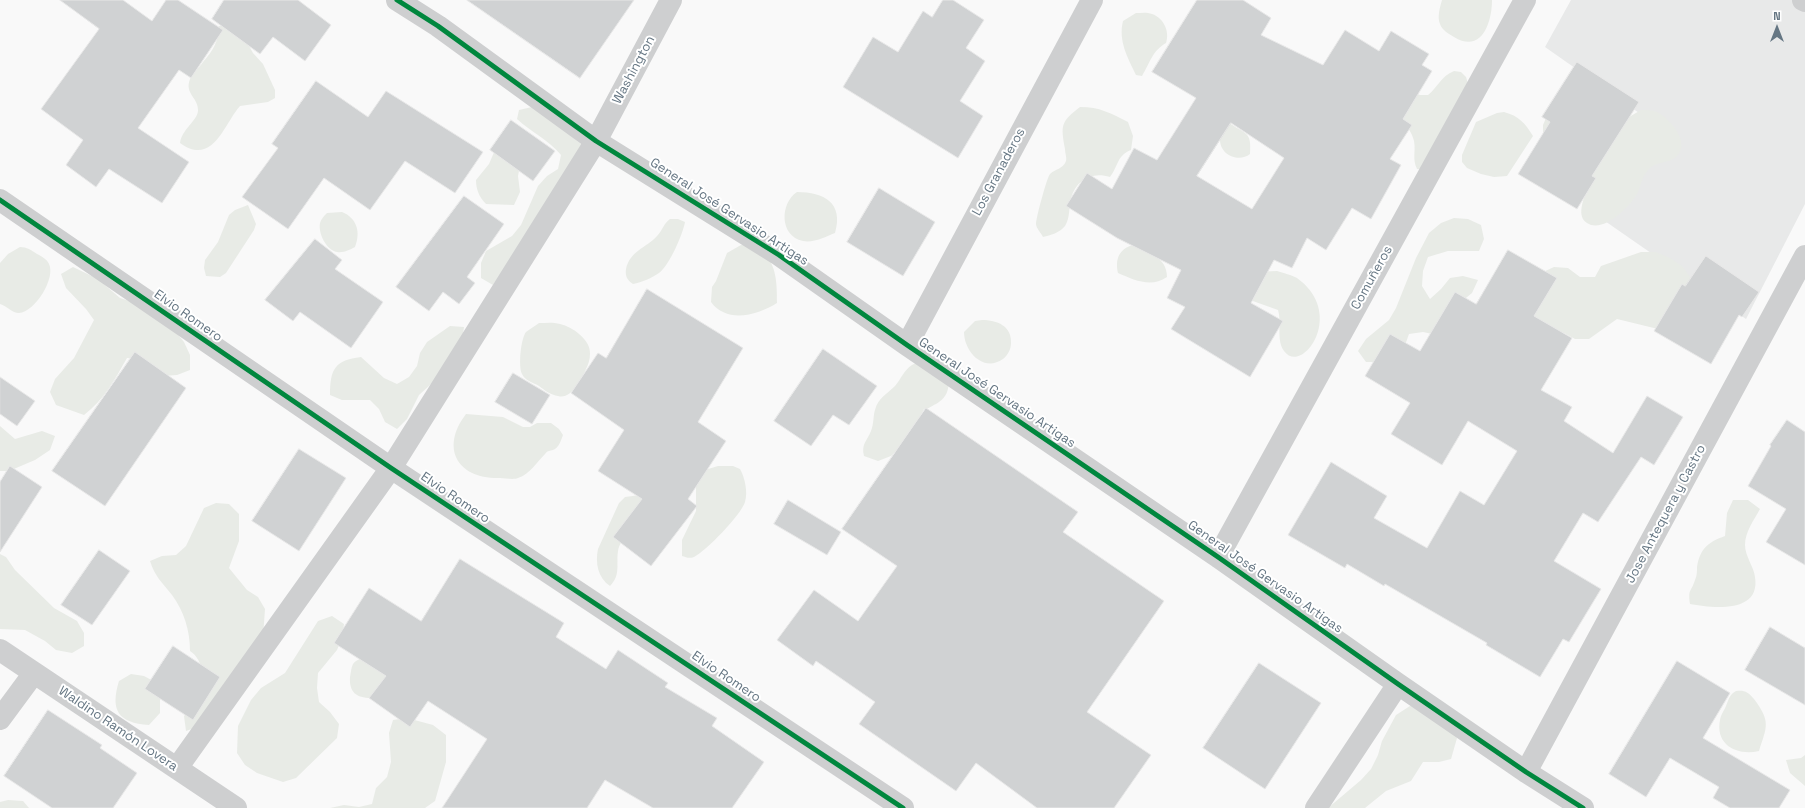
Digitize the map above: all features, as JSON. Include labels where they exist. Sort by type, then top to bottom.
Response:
[{"type":"street","name":"General José Gervasio Artigas","points":[[397,0],[438,26],[596,140],[779,255],[907,345],[1218,557],[1398,684],[1526,772],[1583,808]]},
{"type":"street","name":"Washington","points":[[177,768],[391,468],[596,140],[671,0]]},
{"type":"street","name":"Los Granaderos","points":[[907,345],[1092,0]]},
{"type":"street","name":"Comuñeros","points":[[1218,557],[1525,0]]},
{"type":"street","name":"Elvio Romero","points":[[0,200],[391,468],[903,808]]},
{"type":"street","name":"Jose Antequera y Castro","points":[[1526,772],[1805,256]]},
{"type":"street","name":"Waldino Ramón Lovera","points":[[0,650],[236,808]]},
{"type":"street","points":[[0,719],[34,673]]},
{"type":"street","points":[[1316,808],[1398,684]]},
{"type":"shaded area","points":[[1442,0],[1492,0],[1492,9],[1484,33],[1478,39],[1464,41],[1446,32],[1442,28],[1439,21],[1439,12]]},
{"type":"shaded area","points":[[1571,0],[1805,0],[1805,204],[1746,319],[1602,219],[1659,127],[1545,47]]},
{"type":"shaded area","points":[[1136,13],[1148,13],[1156,16],[1163,22],[1167,34],[1166,43],[1154,54],[1142,76],[1136,75],[1125,49],[1122,35],[1123,21]]},
{"type":"shaded area","points":[[233,23],[239,28],[253,53],[263,64],[275,90],[275,98],[268,102],[240,106],[223,132],[209,147],[201,150],[191,149],[180,143],[181,138],[197,115],[198,111],[198,107],[189,88],[190,79],[207,58],[217,41],[219,26]]},
{"type":"shaded area","points":[[1454,71],[1461,72],[1466,77],[1468,84],[1424,170],[1417,169],[1412,134],[1399,117],[1377,98],[1400,87],[1420,95],[1428,95],[1446,76]]},
{"type":"shaded area","points":[[532,107],[544,114],[586,148],[493,285],[481,278],[481,263],[486,251],[512,236],[521,225],[538,186],[547,176],[558,169],[561,155],[551,145],[517,119],[519,110]]},
{"type":"shaded area","points":[[1080,107],[1099,109],[1128,122],[1133,136],[1131,150],[1126,152],[1120,158],[1110,177],[1103,175],[1091,176],[1081,182],[1073,192],[1069,216],[1065,226],[1058,232],[1043,237],[1036,226],[1042,198],[1050,174],[1063,166],[1066,161],[1063,135],[1065,121]]},
{"type":"shaded area","points":[[1641,110],[1651,110],[1657,112],[1667,119],[1677,131],[1680,138],[1681,150],[1674,159],[1654,165],[1648,170],[1644,175],[1638,192],[1634,198],[1616,217],[1601,225],[1587,223],[1581,212],[1586,190],[1543,138],[1543,125],[1546,118],[1609,141],[1629,117]]},
{"type":"shaded area","points":[[1504,112],[1521,121],[1533,136],[1507,176],[1494,177],[1481,174],[1467,168],[1462,162],[1462,155],[1476,122],[1497,113]]},
{"type":"shaded area","points":[[1228,122],[1248,137],[1250,141],[1250,154],[1246,157],[1241,158],[1231,156],[1223,150],[1220,140]]},
{"type":"shaded area","points":[[495,150],[522,155],[518,176],[520,192],[514,205],[486,204],[481,199],[477,190],[476,180],[489,164]]},
{"type":"shaded area","points":[[797,192],[816,194],[830,201],[837,214],[835,233],[811,241],[803,241],[795,238],[790,233],[786,226],[785,211],[791,197]]},
{"type":"shaded area","points":[[248,205],[256,224],[254,230],[226,273],[220,277],[206,276],[204,268],[205,260],[218,242],[229,215],[235,210]]},
{"type":"shaded area","points":[[342,212],[354,222],[358,236],[355,247],[344,252],[337,252],[333,251],[326,245],[320,231],[320,223],[327,213]]},
{"type":"shaded area","points":[[1454,218],[1468,219],[1481,225],[1484,239],[1479,251],[1448,251],[1428,257],[1423,271],[1422,286],[1430,299],[1450,278],[1463,276],[1478,280],[1472,293],[1450,311],[1437,335],[1423,332],[1409,334],[1404,348],[1380,362],[1366,362],[1358,351],[1366,339],[1389,320],[1396,308],[1416,258],[1429,233],[1441,223]]},
{"type":"shaded area","points":[[670,219],[678,219],[685,222],[679,242],[671,257],[659,273],[647,280],[633,284],[626,276],[628,263],[635,254],[661,232]]},
{"type":"shaded area","points":[[748,244],[763,251],[774,269],[777,303],[752,314],[734,315],[725,313],[711,302],[712,287],[716,281],[727,253],[741,245]]},
{"type":"shaded area","points":[[1133,245],[1156,256],[1164,265],[1167,277],[1155,282],[1142,282],[1118,273],[1117,263],[1119,255],[1124,249]]},
{"type":"shaded area","points":[[20,247],[29,249],[48,262],[50,277],[43,293],[37,301],[25,311],[19,313],[14,312],[0,304],[0,263],[8,254]]},
{"type":"shaded area","points":[[1641,252],[1656,252],[1670,258],[1682,266],[1690,277],[1688,306],[1658,329],[1617,319],[1589,339],[1575,339],[1564,333],[1509,346],[1541,273],[1554,267],[1568,268],[1580,277],[1595,277],[1601,266]]},
{"type":"shaded area","points":[[73,267],[98,279],[120,298],[145,306],[176,332],[184,342],[190,355],[190,370],[177,375],[163,376],[141,359],[127,358],[103,396],[84,415],[56,405],[50,392],[55,379],[74,358],[94,320],[86,309],[66,288],[61,274]]},
{"type":"shaded area","points":[[1277,271],[1297,278],[1312,292],[1319,308],[1320,324],[1316,337],[1309,348],[1301,355],[1292,357],[1284,351],[1280,342],[1280,320],[1278,310],[1236,295],[1254,272]]},
{"type":"shaded area","points":[[975,321],[993,321],[1002,325],[1009,332],[1011,337],[1011,345],[1008,354],[996,363],[982,362],[971,353],[967,346],[964,332]]},
{"type":"shaded area","points":[[539,323],[557,323],[570,328],[584,339],[590,349],[589,360],[579,383],[572,392],[567,395],[555,395],[545,391],[527,380],[522,374],[520,359],[524,335]]},
{"type":"shaded area","points":[[450,326],[464,327],[462,342],[451,366],[419,395],[407,419],[397,429],[385,422],[379,409],[370,400],[342,400],[330,395],[333,372],[340,363],[352,358],[361,357],[384,378],[397,384],[409,377],[417,366],[420,353],[427,342]]},
{"type":"shaded area","points":[[916,363],[931,363],[949,376],[948,389],[943,398],[936,404],[924,409],[908,441],[891,456],[878,461],[864,456],[863,448],[872,428],[874,412],[878,402],[895,386],[909,367]]},
{"type":"shaded area","points":[[466,414],[503,417],[523,427],[530,427],[537,423],[551,423],[559,429],[563,435],[557,448],[547,452],[530,471],[522,476],[514,479],[485,477],[473,473],[463,467],[457,459],[454,449],[454,438],[458,427]]},
{"type":"shaded area","points":[[0,426],[15,439],[42,431],[55,436],[50,450],[35,460],[9,471],[0,471]]},
{"type":"shaded area","points":[[718,466],[733,466],[740,469],[746,485],[745,502],[730,524],[706,548],[694,557],[689,558],[682,556],[682,540],[696,511],[696,481],[705,470]]},
{"type":"shaded area","points":[[640,495],[647,499],[634,524],[622,541],[618,551],[616,578],[610,586],[603,579],[598,570],[598,549],[619,503],[625,497]]},
{"type":"shaded area","points":[[1733,500],[1748,500],[1760,509],[1748,531],[1745,540],[1746,553],[1755,577],[1755,589],[1750,597],[1743,603],[1733,606],[1710,607],[1690,604],[1690,593],[1696,577],[1700,555],[1709,544],[1725,536],[1727,513]]},
{"type":"shaded area","points":[[216,503],[229,504],[239,514],[239,541],[229,568],[247,590],[258,597],[265,609],[263,637],[200,726],[186,731],[184,716],[202,695],[202,671],[195,655],[190,651],[189,636],[183,614],[176,601],[152,567],[150,561],[162,556],[176,555],[186,546],[204,508]]},
{"type":"shaded area","points":[[0,554],[6,557],[15,570],[54,608],[77,621],[84,633],[84,646],[72,653],[56,650],[45,641],[25,630],[0,629]]},
{"type":"shaded area","points":[[332,616],[344,624],[342,638],[337,650],[318,673],[317,688],[319,702],[330,712],[339,724],[337,738],[296,778],[283,782],[257,773],[245,765],[237,753],[238,726],[251,700],[261,688],[285,673],[318,621]]},
{"type":"shaded area","points":[[366,655],[392,673],[371,698],[361,697],[354,693],[350,682],[353,664]]},
{"type":"shaded area","points":[[131,674],[144,676],[157,683],[160,697],[160,713],[149,725],[138,724],[124,718],[116,707],[116,691],[119,681]]},
{"type":"shaded area","points":[[1736,691],[1744,691],[1750,695],[1763,713],[1766,724],[1759,751],[1743,752],[1736,750],[1729,747],[1721,736],[1719,729],[1721,716],[1730,697]]},
{"type":"shaded area","points":[[1424,704],[1447,720],[1457,738],[1451,759],[1439,762],[1423,762],[1411,781],[1386,791],[1365,808],[1328,808],[1361,780],[1371,769],[1378,755],[1382,741],[1396,715],[1410,706]]},
{"type":"shaded area","points":[[407,718],[433,725],[446,735],[446,762],[435,801],[425,808],[330,808],[344,805],[359,807],[372,804],[376,788],[387,777],[391,762],[389,733],[393,720]]},
{"type":"shaded area","points":[[1805,755],[1805,786],[1790,773],[1786,760],[1801,758]]},
{"type":"shaded area","points":[[8,800],[23,801],[29,808],[0,808],[0,802]]},
{"type":"building","points":[[60,0],[123,0],[152,21],[166,0],[178,0],[223,30],[191,78],[179,70],[138,128],[189,162],[162,203],[109,169],[96,187],[66,165],[83,140],[41,109],[99,29]]},
{"type":"building","points":[[224,0],[298,0],[331,25],[305,61],[273,37],[260,54],[212,19]]},
{"type":"building","points":[[467,0],[634,0],[580,78]]},
{"type":"building","points":[[943,0],[953,0],[984,20],[966,48],[985,61],[960,101],[983,116],[958,158],[843,87],[873,37],[898,52],[923,11],[932,17]]},
{"type":"building","points":[[1197,0],[1243,0],[1271,18],[1261,35],[1323,65],[1345,30],[1379,51],[1391,31],[1429,54],[1422,65],[1432,71],[1403,119],[1412,125],[1390,159],[1401,165],[1371,219],[1352,208],[1326,250],[1307,238],[1292,268],[1274,260],[1251,303],[1283,321],[1250,377],[1171,329],[1185,307],[1167,298],[1181,270],[1117,238],[1066,206],[1087,173],[1112,189],[1134,148],[1157,160],[1196,98],[1152,72]],"holes":[[[1231,123],[1284,158],[1252,209],[1197,176]]]},
{"type":"building","points":[[1577,62],[1639,102],[1592,176],[1596,178],[1577,209],[1518,174],[1550,122],[1542,117]]},
{"type":"building","points":[[316,81],[368,117],[386,91],[483,152],[455,193],[405,161],[370,210],[324,178],[288,229],[242,197],[278,148],[272,144]]},
{"type":"building","points":[[511,120],[555,151],[533,181],[490,150]]},
{"type":"building","points":[[879,188],[935,222],[903,276],[847,242]]},
{"type":"building","points":[[464,196],[504,224],[467,277],[475,283],[459,304],[443,292],[429,311],[396,287]]},
{"type":"building","points":[[315,239],[342,260],[335,269],[383,302],[351,348],[300,312],[293,321],[265,300]]},
{"type":"building","points":[[1508,250],[1557,278],[1534,316],[1572,338],[1541,390],[1572,407],[1564,421],[1613,453],[1647,396],[1683,417],[1654,465],[1641,457],[1598,522],[1583,513],[1554,561],[1601,589],[1569,642],[1563,639],[1540,677],[1486,645],[1487,643],[1385,584],[1384,586],[1347,564],[1345,568],[1288,535],[1331,462],[1387,496],[1374,518],[1427,548],[1460,491],[1484,505],[1517,451],[1468,421],[1442,465],[1391,434],[1410,403],[1365,376],[1390,334],[1420,351],[1455,292],[1476,304]]},
{"type":"building","points":[[1706,256],[1759,292],[1742,317],[1739,315],[1711,364],[1654,331],[1682,284],[1685,286]]},
{"type":"building","points":[[647,289],[743,348],[698,422],[726,441],[688,499],[697,506],[651,566],[613,537],[642,499],[598,471],[624,430],[571,393],[598,353],[606,358]]},
{"type":"building","points":[[823,349],[877,386],[849,425],[833,415],[811,446],[774,421]]},
{"type":"building","points":[[135,352],[186,388],[105,506],[52,471]]},
{"type":"building","points":[[513,373],[550,395],[532,424],[495,402]]},
{"type":"building","points":[[0,377],[35,401],[17,426],[0,414]]},
{"type":"building","points":[[926,408],[1078,512],[1063,532],[1164,601],[1087,712],[1151,755],[1114,808],[1037,808],[976,763],[956,791],[859,724],[875,702],[816,661],[813,666],[777,640],[814,590],[858,621],[897,566],[842,529]]},
{"type":"building","points":[[1787,420],[1805,432],[1805,565],[1766,542],[1786,509],[1748,486],[1771,446],[1770,445]]},
{"type":"building","points":[[299,449],[346,478],[299,551],[252,521]]},
{"type":"building","points":[[10,466],[42,487],[0,552],[0,482]]},
{"type":"building","points":[[788,500],[841,532],[827,555],[774,524]]},
{"type":"building","points":[[99,550],[130,571],[92,625],[61,605]]},
{"type":"building","points":[[460,559],[564,623],[556,637],[606,669],[618,650],[668,683],[665,687],[717,718],[712,726],[764,762],[732,808],[653,808],[605,780],[587,808],[442,808],[487,739],[428,701],[410,727],[369,698],[386,676],[334,643],[369,588],[421,621]]},
{"type":"building","points":[[1770,627],[1805,648],[1805,705],[1745,670]]},
{"type":"building","points":[[173,646],[220,677],[193,720],[145,689]]},
{"type":"building","points":[[1677,661],[1730,693],[1703,738],[1790,790],[1779,808],[1730,808],[1713,798],[1719,787],[1670,758],[1646,797],[1609,774]]},
{"type":"building","points":[[1259,663],[1321,703],[1265,789],[1203,748]]},
{"type":"building","points":[[48,710],[102,745],[100,748],[137,773],[113,808],[52,808],[4,776]]},
{"type":"cycle path","points":[[397,0],[438,26],[596,141],[779,255],[907,345],[1218,557],[1398,684],[1526,772],[1583,808]]},
{"type":"cycle path","points":[[0,200],[391,468],[903,808]]}]
